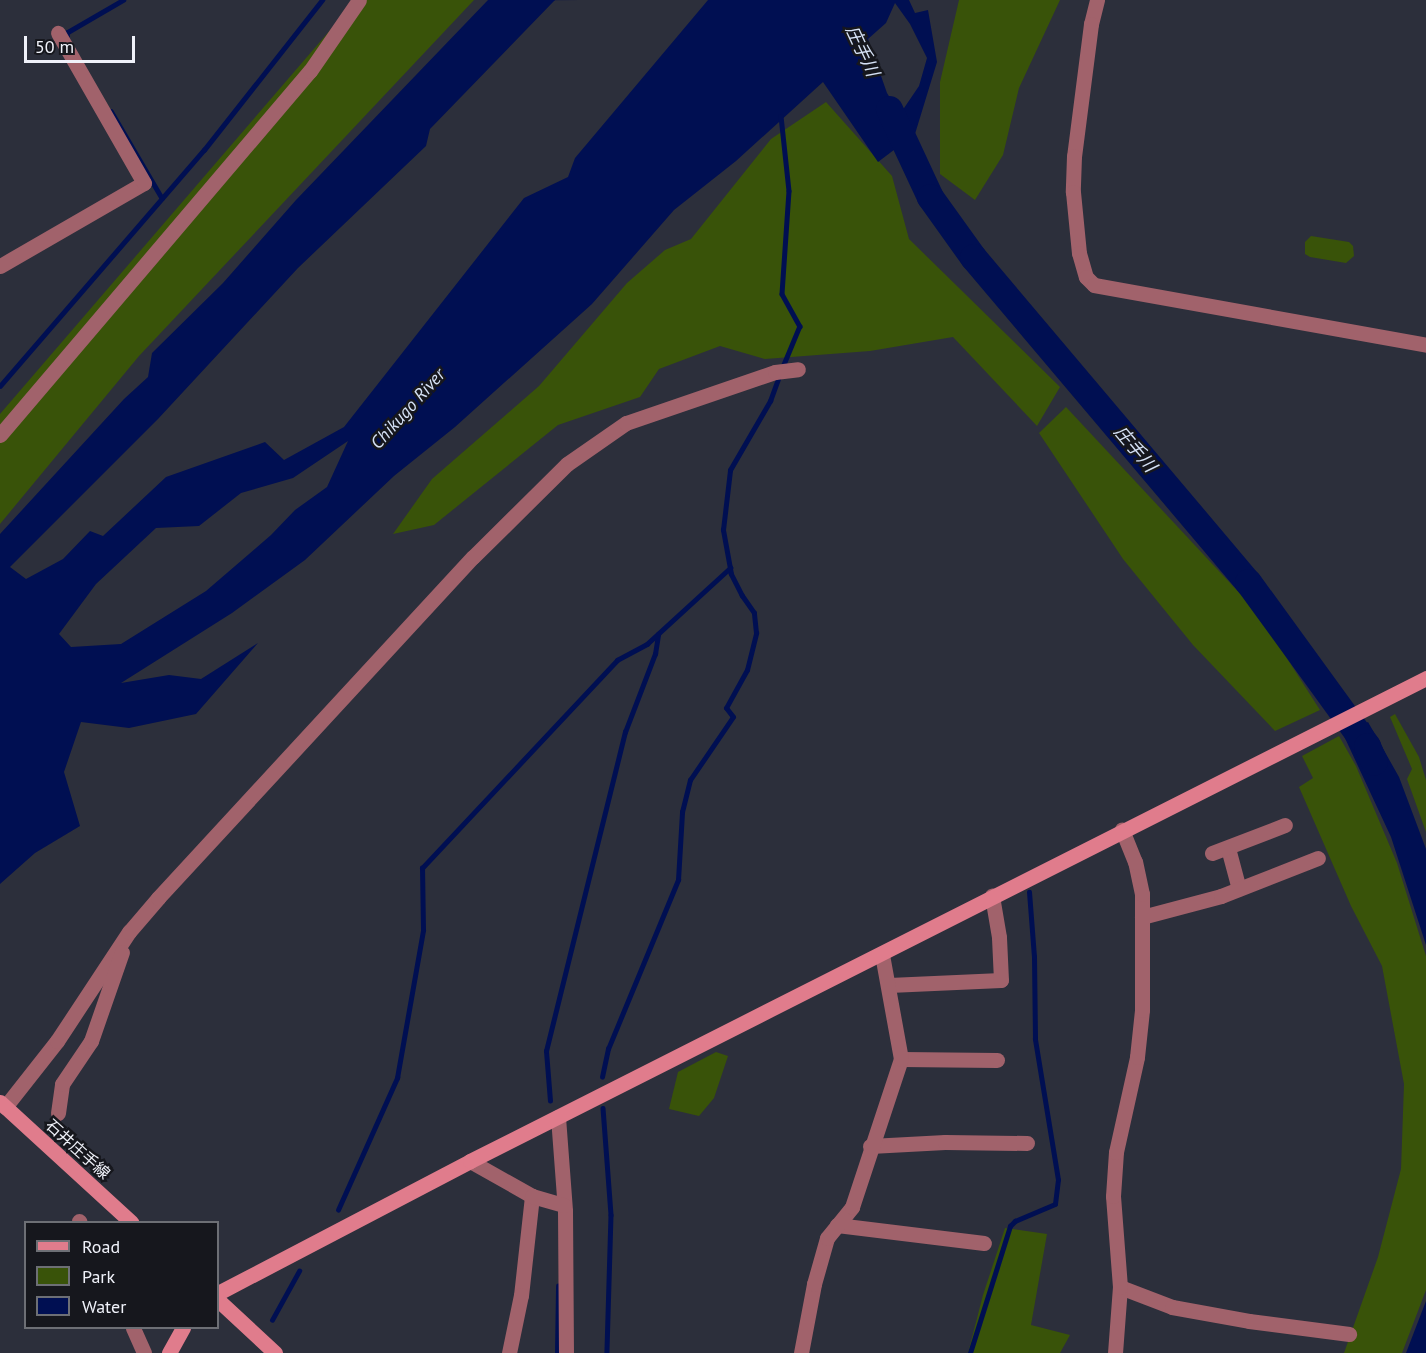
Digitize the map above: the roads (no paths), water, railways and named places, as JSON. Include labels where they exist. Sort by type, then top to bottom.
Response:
[{"type":"street","points":[[0,435],[310,71],[359,0]]},
{"type":"street","points":[[1097,0],[1091,24],[1074,156],[1073,192],[1079,253],[1086,277],[1094,285],[1426,345]]},
{"type":"street","points":[[0,266],[144,183],[58,33]]},
{"type":"street","points":[[2,1104],[57,1041],[129,932],[358,679],[473,557],[567,464],[627,423],[775,372],[798,369]]},
{"type":"street","points":[[219,1292],[470,1161],[882,954],[1122,829],[1426,678]]},
{"type":"street","points":[[1212,853],[1285,825]]},
{"type":"street","points":[[1115,1353],[1120,1287],[1113,1196],[1116,1152],[1137,1057],[1142,1010],[1142,894],[1135,862],[1122,829]]},
{"type":"street","points":[[1228,848],[1239,889]]},
{"type":"street","points":[[1142,917],[1239,889],[1317,858]]},
{"type":"street","points":[[889,985],[1001,980],[999,938],[992,896]]},
{"type":"street","points":[[58,1113],[62,1084],[91,1041],[129,932]]},
{"type":"street","points":[[801,1353],[814,1284],[827,1238],[852,1207],[870,1146],[901,1059],[882,954]]},
{"type":"street","points":[[901,1059],[997,1060]]},
{"type":"street","name":"石井庄手線","points":[[2,1104],[130,1221]]},
{"type":"street","points":[[558,1117],[559,1203],[566,1353]]},
{"type":"street","points":[[870,1146],[945,1142],[1027,1143]]},
{"type":"street","points":[[470,1161],[532,1196],[559,1203]]},
{"type":"street","points":[[509,1353],[521,1295],[532,1196]]},
{"type":"street","points":[[837,1225],[984,1243]]},
{"type":"street","points":[[1120,1287],[1172,1307],[1249,1321],[1349,1334]]},
{"type":"street","points":[[219,1301],[276,1353]]},
{"type":"street","points":[[133,1329],[144,1353]]},
{"type":"street","points":[[169,1353],[182,1329]]},
{"type":"water","name":"Chikugo River","points":[[488,0],[555,0],[430,129],[426,146],[298,268],[158,419],[10,567],[26,579],[63,559],[90,531],[103,536],[166,477],[265,442],[284,460],[344,427],[524,198],[568,177],[575,158],[708,0],[909,0],[915,13],[928,10],[937,62],[915,134],[878,162],[823,82],[736,161],[674,210],[592,304],[455,427],[394,476],[305,560],[232,613],[121,683],[169,675],[201,679],[258,643],[196,714],[129,728],[81,722],[64,772],[80,826],[35,853],[0,884],[0,534],[124,399],[148,377],[152,353],[223,283],[296,200]],"holes":[[[895,3],[910,24],[927,58],[919,86],[900,114],[887,93],[868,39],[886,23]],[[348,441],[327,487],[295,510],[271,535],[206,591],[121,644],[71,647],[59,634],[96,584],[156,528],[199,526],[241,493],[293,478]]]},
{"type":"water","points":[[1368,722],[1399,777],[1426,849],[1426,945],[1391,837],[1344,736]]},
{"type":"water","points":[[1426,1301],[1426,1353],[1406,1353]]},
{"type":"waterway","points":[[67,36],[66,33],[123,0]]},
{"type":"waterway","points":[[0,386],[204,150],[322,0]]},
{"type":"waterway","name":"庄手川","points":[[889,109],[930,197],[973,257],[1248,582],[1367,746],[1374,762]]},
{"type":"waterway","points":[[111,111],[162,198]]},
{"type":"waterway","points":[[781,116],[789,191],[782,294],[800,326],[783,367]]},
{"type":"waterway","points":[[602,1077],[608,1049],[678,880],[682,812],[690,780],[733,717],[726,708],[747,670],[756,633],[754,613],[731,574],[723,530],[730,470],[770,401],[780,374]]},
{"type":"waterway","points":[[338,1210],[397,1078],[423,930],[422,868],[617,660],[647,644],[730,568]]},
{"type":"waterway","points":[[550,1101],[546,1051],[625,732],[655,654],[658,634]]},
{"type":"waterway","points":[[970,1353],[1010,1226],[1015,1221],[1055,1204],[1058,1180],[1035,1039],[1034,957],[1029,892]]},
{"type":"waterway","points":[[603,1108],[611,1215],[607,1353]]},
{"type":"waterway","points":[[272,1320],[299,1271]]},
{"type":"waterway","points":[[557,1353],[558,1286]]}]
